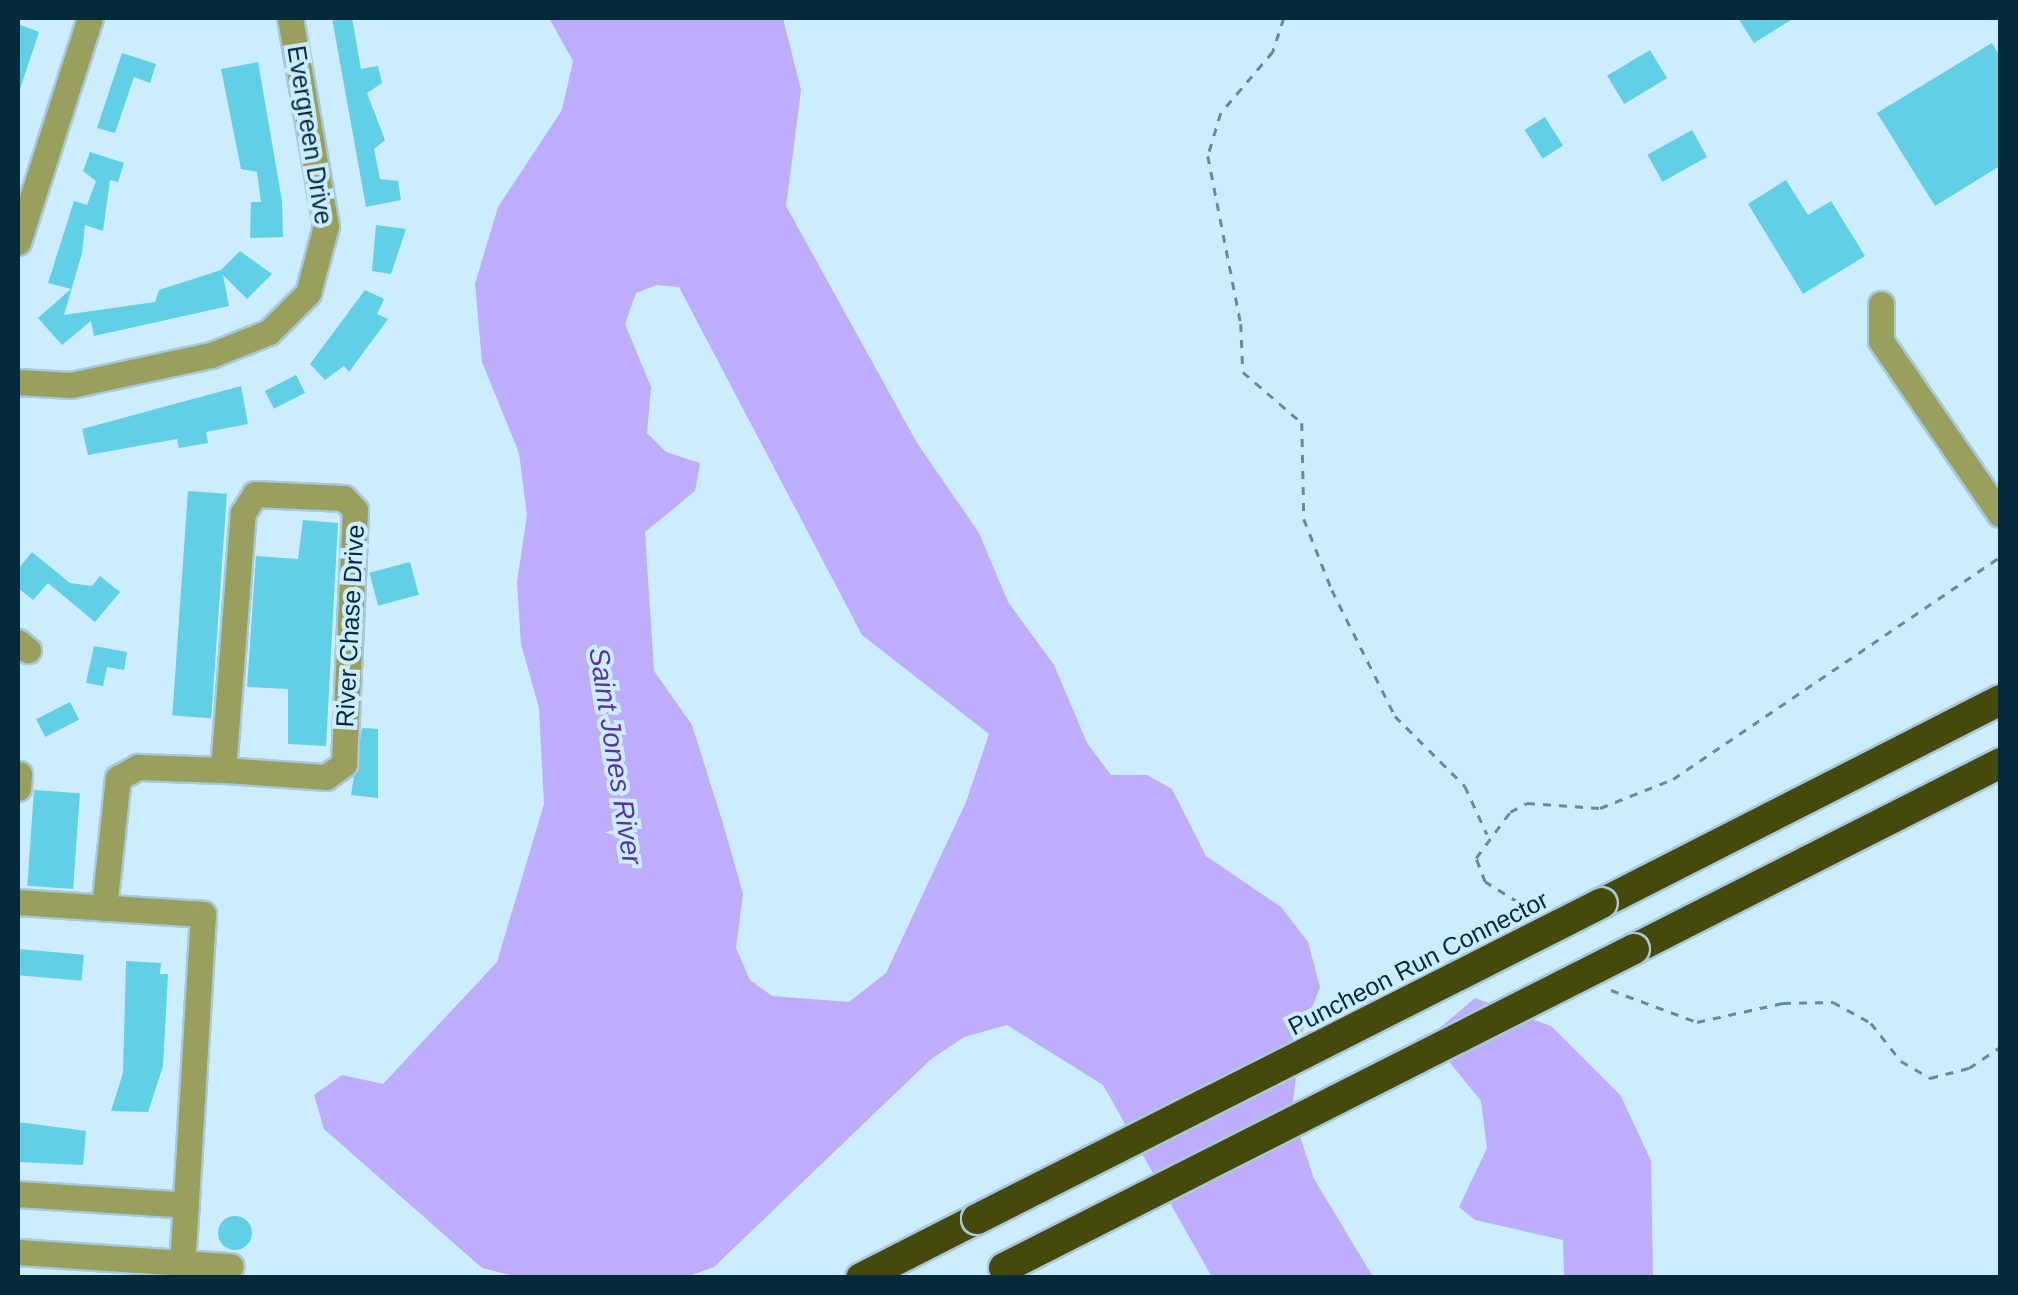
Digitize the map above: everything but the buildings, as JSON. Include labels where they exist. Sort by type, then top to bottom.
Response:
[{"type":"highway","name":"Puncheon Run Connector","points":[[861,1278],[2000,700]]},
{"type":"highway","points":[[994,1272],[2000,763]]},
{"type":"street","points":[[18,242],[90,18]]},
{"type":"street","name":"Evergreen Drive","points":[[18,382],[70,386],[211,355],[269,332],[308,293],[326,226],[290,18]]},
{"type":"street","points":[[1881,304],[1881,341],[2000,514]]},
{"type":"street","name":"River Chase Drive","points":[[104,908],[118,778],[138,767],[326,777],[344,764],[355,510],[344,498],[255,494],[243,513],[223,770]]},
{"type":"street","points":[[18,788],[19,774]]},
{"type":"street","points":[[18,902],[203,914],[182,1263]]},
{"type":"street","points":[[18,1194],[186,1206]]},
{"type":"street","points":[[18,1252],[231,1266]]},
{"type":"path","points":[[1284,18],[1273,52],[1221,113],[1208,156],[1242,324],[1243,372],[1302,423],[1304,520],[1326,576],[1395,716],[1465,786],[1487,836]]},
{"type":"water","name":"Saint Jones River","points":[[549,18],[783,18],[801,90],[786,206],[917,443],[979,533],[1008,602],[1054,665],[1087,743],[1111,775],[1147,775],[1172,789],[1206,856],[1281,907],[1308,942],[1320,987],[1300,1038],[1292,1112],[1314,1179],[1373,1277],[1212,1277],[1103,1085],[1007,1025],[964,1037],[930,1060],[714,1267],[686,1277],[518,1277],[482,1268],[324,1129],[314,1095],[342,1075],[383,1084],[497,962],[544,804],[539,708],[521,644],[517,582],[527,515],[519,453],[482,362],[475,284],[498,207],[562,110],[573,61]],"holes":[[[657,285],[679,287],[862,635],[989,734],[966,802],[886,973],[849,1002],[772,996],[750,980],[736,948],[743,894],[724,827],[692,725],[654,671],[645,532],[695,491],[700,463],[666,452],[647,433],[651,387],[625,324],[636,293]]]},
{"type":"water","points":[[1475,998],[1551,1026],[1621,1096],[1651,1161],[1653,1277],[1564,1277],[1563,1240],[1475,1220],[1459,1207],[1487,1148],[1481,1101],[1437,1047],[1435,1032]]}]
